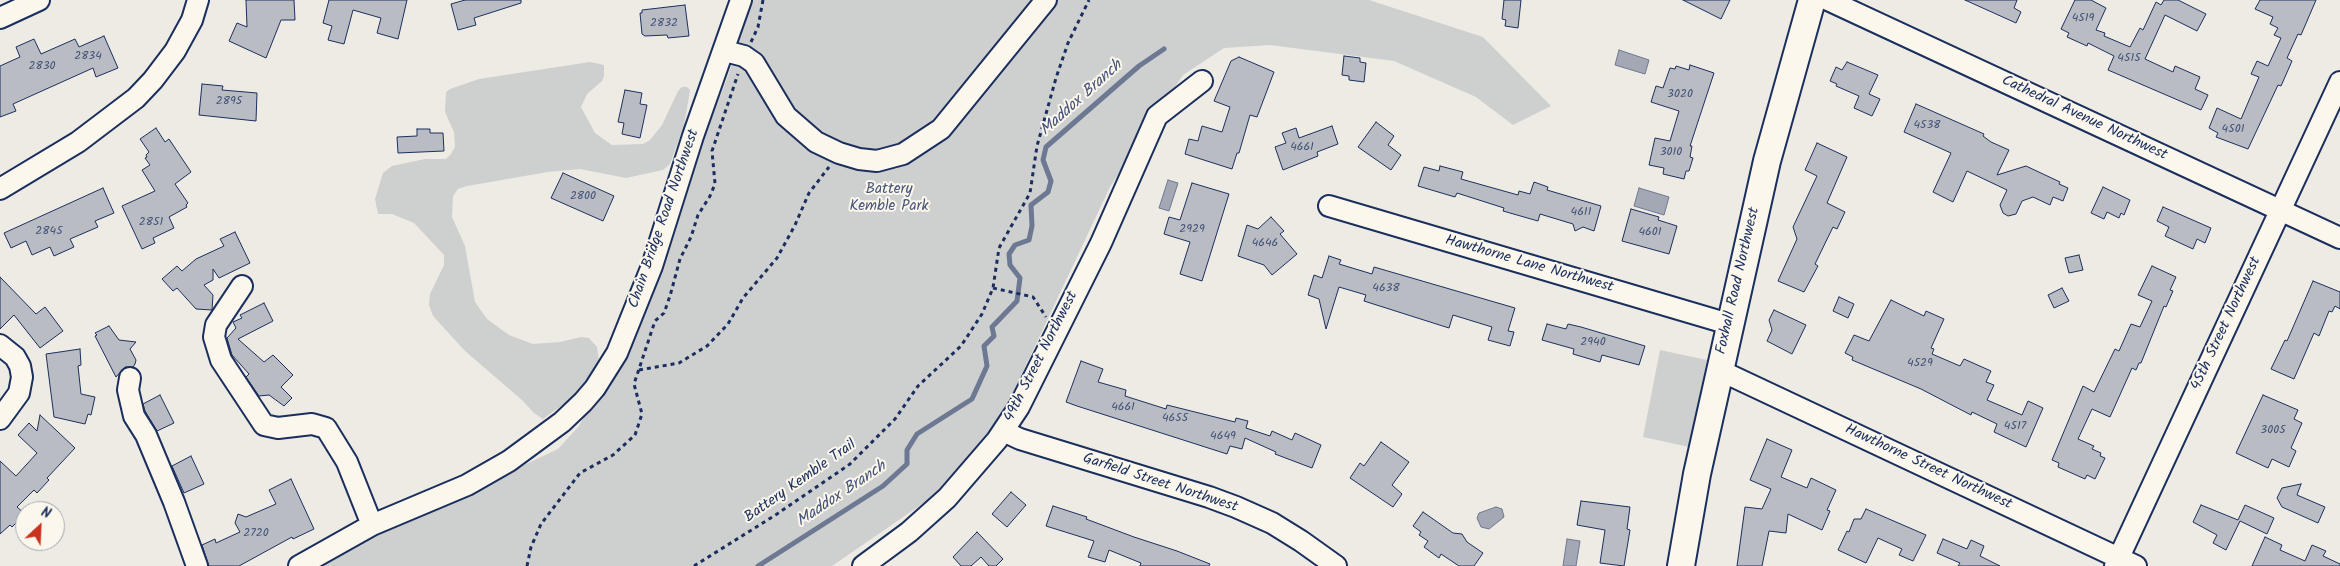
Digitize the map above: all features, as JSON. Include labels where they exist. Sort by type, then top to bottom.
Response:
[{"type":"main road","name":"Foxhall Road Northwest","points":[[1681,566],[1697,474],[1719,370],[1775,128],[1812,0]]},
{"type":"street","points":[[0,18],[39,0]]},
{"type":"street","points":[[0,189],[78,142],[136,98],[157,76],[175,51],[192,20],[198,0]]},
{"type":"street","name":"Chain Bridge Road Northwest","points":[[299,566],[372,525],[467,484],[509,461],[562,422],[595,388],[616,352],[648,275],[693,136],[725,51],[741,0]]},
{"type":"street","points":[[725,51],[744,56],[754,63],[786,116],[816,142],[839,154],[859,159],[877,160],[903,154],[941,129],[1046,0]]},
{"type":"street","name":"Cathedral Avenue Northwest","points":[[1828,0],[2340,238]]},
{"type":"street","name":"49th Street Northwest","points":[[863,566],[909,532],[947,498],[990,450],[1019,407],[1101,243],[1157,116],[1202,81]]},
{"type":"street","name":"45th Street Northwest","points":[[2124,563],[2280,210],[2340,82]]},
{"type":"street","name":"Hawthorne Lane Northwest","points":[[1329,206],[1730,324]]},
{"type":"street","points":[[242,286],[216,326],[214,338],[221,360],[264,425],[278,428],[312,424],[326,428],[347,462],[372,525]]},
{"type":"street","points":[[0,346],[15,357],[20,366],[22,377],[19,393],[0,420]]},
{"type":"street","name":"Hawthorne Street Northwest","points":[[1719,370],[2124,563]]},
{"type":"street","points":[[130,378],[128,390],[134,416],[146,435],[174,502],[197,566]]},
{"type":"street","name":"Garfield Street Northwest","points":[[1003,431],[1020,440],[1209,496],[1272,523],[1336,566]]},
{"type":"path","name":"Battery Kemble Trail","points":[[694,566],[777,514],[850,464],[896,419],[918,386],[961,346],[982,314],[993,288],[999,248],[1030,193],[1037,146],[1056,78],[1068,44],[1090,0]]},
{"type":"path","points":[[639,370],[679,364],[707,346],[728,324],[743,298],[777,258],[795,225],[808,193],[839,154]]},
{"type":"path","points":[[993,288],[1033,297]]},
{"type":"green space","name":"Battery Kemble Park","points":[[752,0],[1369,0],[1483,37],[1551,106],[1513,125],[1476,97],[1394,61],[1270,45],[1224,48],[1183,75],[1110,187],[1002,416],[951,484],[832,566],[316,566],[558,449],[579,426],[658,279],[681,197],[728,76]]},
{"type":"green space","points":[[590,62],[604,65],[604,76],[602,81],[587,94],[581,107],[595,133],[612,145],[643,144],[650,140],[662,125],[678,91],[682,87],[687,87],[690,90],[684,126],[670,164],[663,170],[626,178],[580,169],[548,172],[467,186],[458,189],[453,196],[452,217],[465,246],[475,302],[487,319],[509,335],[533,344],[560,342],[581,337],[589,338],[597,347],[599,361],[591,375],[572,398],[543,419],[465,351],[433,316],[429,305],[430,294],[444,265],[444,255],[414,223],[392,214],[378,214],[375,199],[383,173],[392,166],[425,159],[446,159],[451,154],[455,147],[454,132],[445,112],[446,92],[450,89],[479,79]]},
{"type":"green space","points":[[1660,350],[1707,360],[1689,447],[1643,437]]},
{"type":"shaded area","points":[[1619,50],[1649,60],[1645,74],[1615,65]]},
{"type":"shaded area","points":[[1168,180],[1178,183],[1169,211],[1159,208]]},
{"type":"shaded area","points":[[1639,188],[1669,197],[1664,215],[1634,206]]},
{"type":"shaded area","points":[[1496,507],[1502,509],[1504,517],[1489,529],[1481,527],[1477,518],[1479,513]]},
{"type":"shaded area","points":[[1567,539],[1580,541],[1576,566],[1563,566]]},
{"type":"building","points":[[246,0],[294,0],[295,20],[281,20],[266,58],[229,41],[237,23],[247,27]]},
{"type":"building","points":[[329,0],[407,0],[398,39],[377,33],[381,18],[353,10],[344,44],[328,40],[332,26],[323,23]]},
{"type":"building","points":[[465,0],[521,0],[521,3],[474,18],[476,25],[458,30],[451,4]]},
{"type":"building","points":[[1504,0],[1521,0],[1518,28],[1505,26],[1506,20],[1502,19]]},
{"type":"building","points":[[1683,0],[1730,0],[1721,19]]},
{"type":"building","points":[[1965,0],[2017,0],[2014,8],[2021,12],[2016,23]]},
{"type":"building","points":[[2075,0],[2091,0],[2106,8],[2096,30],[2105,33],[2104,36],[2130,47],[2140,28],[2143,30],[2156,2],[2161,5],[2164,0],[2178,0],[2206,14],[2197,31],[2165,15],[2145,59],[2173,72],[2175,66],[2200,77],[2195,89],[2208,95],[2201,110],[2108,70],[2114,56],[2088,43],[2087,46],[2067,37],[2069,33],[2061,29]]},
{"type":"building","points":[[2260,0],[2316,0],[2301,35],[2298,34],[2287,58],[2292,61],[2281,86],[2278,85],[2248,149],[2216,137],[2218,133],[2209,128],[2217,108],[2241,119],[2259,77],[2251,74],[2257,61],[2268,66],[2281,38],[2274,35],[2278,28],[2270,24],[2273,17],[2255,9]]},
{"type":"building","points":[[685,5],[689,36],[668,38],[667,35],[645,36],[642,34],[640,13],[642,13],[642,10]]},
{"type":"building","points":[[104,36],[118,68],[96,77],[93,68],[13,104],[16,111],[0,117],[0,66],[20,57],[16,47],[34,39],[41,54],[75,39],[79,47]]},
{"type":"building","points":[[1344,56],[1360,58],[1360,62],[1366,63],[1364,82],[1349,80],[1349,76],[1342,75]]},
{"type":"building","points":[[1239,57],[1274,72],[1257,117],[1250,115],[1239,153],[1237,153],[1232,169],[1185,154],[1189,139],[1198,141],[1202,126],[1222,132],[1230,107],[1214,101],[1231,61]]},
{"type":"building","points":[[1847,62],[1878,75],[1869,94],[1880,99],[1872,116],[1854,108],[1859,96],[1836,86],[1837,84],[1830,81],[1836,67],[1842,70]]},
{"type":"building","points":[[1690,65],[1714,73],[1690,146],[1692,146],[1690,157],[1693,158],[1684,179],[1663,174],[1664,168],[1649,165],[1655,138],[1670,141],[1679,111],[1651,102],[1656,86],[1663,88],[1670,68],[1675,69],[1676,66],[1689,70]]},
{"type":"building","points":[[202,84],[223,86],[222,90],[257,93],[256,121],[199,115]]},
{"type":"building","points":[[625,90],[642,93],[640,104],[647,105],[640,138],[622,134],[624,123],[618,122]]},
{"type":"building","points":[[1916,104],[1984,134],[1983,136],[1991,142],[2009,150],[1997,175],[2026,166],[2060,182],[2059,184],[2068,188],[2063,201],[2053,197],[2050,205],[2033,197],[2022,201],[2016,214],[2008,216],[2003,213],[2000,205],[2007,190],[1967,171],[1953,202],[1933,192],[1951,153],[1904,132]]},
{"type":"building","points":[[1376,122],[1394,136],[1388,145],[1401,155],[1391,170],[1358,147]]},
{"type":"building","points":[[1332,126],[1338,144],[1317,152],[1318,156],[1283,170],[1275,147],[1286,143],[1282,133],[1296,128],[1299,138]]},
{"type":"building","points":[[156,128],[165,142],[169,139],[191,172],[175,184],[188,203],[187,207],[169,217],[174,228],[153,238],[155,243],[142,249],[122,206],[155,191],[142,170],[150,165],[145,158],[149,152],[140,139]]},
{"type":"building","points":[[417,129],[430,129],[430,133],[443,133],[444,151],[398,153],[397,137],[417,136]]},
{"type":"building","points":[[1817,143],[1847,157],[1827,203],[1845,212],[1837,229],[1833,227],[1815,264],[1818,266],[1804,292],[1778,281],[1797,239],[1793,227],[1817,176],[1805,170]]},
{"type":"building","points":[[1440,166],[1463,172],[1461,179],[1518,195],[1519,191],[1530,194],[1534,182],[1548,187],[1547,190],[1601,206],[1594,231],[1583,227],[1575,231],[1573,224],[1540,214],[1538,221],[1503,211],[1504,208],[1457,193],[1455,197],[1418,186],[1424,167],[1439,171]]},
{"type":"building","points":[[563,173],[614,196],[603,221],[551,198]]},
{"type":"building","points":[[1192,183],[1229,194],[1202,281],[1180,274],[1190,242],[1164,234],[1169,217],[1180,220]]},
{"type":"building","points":[[2103,187],[2130,200],[2124,215],[2121,213],[2119,218],[2107,212],[2104,219],[2091,213]]},
{"type":"building","points":[[103,188],[114,213],[95,221],[98,227],[70,239],[74,247],[54,256],[50,247],[32,255],[26,241],[11,248],[4,233]]},
{"type":"building","points":[[2163,207],[2211,228],[2205,243],[2197,239],[2193,249],[2165,236],[2169,227],[2157,221]]},
{"type":"building","points":[[1631,209],[1659,217],[1658,220],[1677,226],[1669,254],[1622,241]]},
{"type":"building","points":[[1271,217],[1284,231],[1280,234],[1297,254],[1272,275],[1264,265],[1238,256],[1247,225],[1258,229]]},
{"type":"building","points":[[235,232],[250,263],[219,278],[213,269],[213,280],[204,285],[213,295],[212,310],[196,309],[177,288],[173,291],[162,279],[177,266],[182,271],[196,259],[224,246],[220,239]]},
{"type":"building","points":[[2079,255],[2083,270],[2069,273],[2065,258]]},
{"type":"building","points":[[1329,256],[1341,260],[1339,264],[1372,274],[1374,267],[1515,308],[1508,331],[1514,332],[1510,346],[1488,340],[1492,327],[1453,315],[1449,328],[1364,301],[1366,295],[1339,287],[1326,329],[1319,299],[1308,295],[1314,275],[1322,278]]},
{"type":"building","points":[[2152,266],[2176,277],[2170,290],[2173,291],[2166,307],[2164,306],[2141,363],[2139,363],[2136,370],[2132,368],[2110,417],[2092,409],[2078,439],[2094,446],[2092,449],[2101,453],[2100,456],[2105,458],[2095,479],[2087,475],[2085,479],[2058,467],[2059,463],[2052,460],[2083,386],[2094,392],[2115,349],[2119,351],[2131,324],[2140,327],[2152,301],[2138,295]]},
{"type":"building","points":[[0,277],[36,314],[45,307],[63,331],[40,348],[14,315],[0,329]]},
{"type":"building","points":[[2313,281],[2340,292],[2340,309],[2335,306],[2332,312],[2329,311],[2319,336],[2314,333],[2294,379],[2271,369],[2285,340],[2287,341]]},
{"type":"building","points":[[2062,288],[2069,301],[2054,308],[2048,295]]},
{"type":"building","points":[[1839,297],[1854,304],[1848,318],[1833,311]]},
{"type":"building","points":[[1891,300],[1924,316],[1926,311],[1944,319],[1931,348],[1934,349],[1932,354],[1960,366],[1964,359],[1991,371],[1986,382],[1994,385],[1987,400],[2022,415],[2028,401],[2043,408],[2026,447],[1994,432],[1997,424],[1972,412],[1971,415],[1921,389],[1852,360],[1853,357],[1845,353],[1854,335],[1869,341]]},
{"type":"building","points":[[264,303],[273,321],[238,339],[264,362],[273,355],[293,375],[281,387],[292,398],[284,406],[269,395],[259,396],[246,377],[249,374],[232,355],[227,338],[236,328],[233,322],[242,318],[240,315]]},
{"type":"building","points":[[1774,310],[1806,325],[1792,354],[1767,341],[1772,330],[1769,320]]},
{"type":"building","points":[[1547,324],[1566,329],[1568,324],[1645,346],[1639,365],[1602,355],[1600,362],[1573,354],[1574,349],[1542,340]]},
{"type":"building","points":[[109,326],[119,340],[136,342],[130,349],[136,360],[135,364],[133,367],[125,367],[116,377],[95,336],[97,335],[95,333]]},
{"type":"building","points":[[80,349],[81,365],[78,366],[81,394],[95,397],[91,415],[88,414],[85,424],[54,417],[46,354]]},
{"type":"building","points":[[1081,361],[1103,369],[1098,382],[1126,390],[1125,396],[1166,409],[1167,405],[1235,422],[1236,418],[1248,421],[1246,428],[1270,436],[1272,431],[1292,440],[1295,433],[1321,445],[1312,468],[1275,454],[1276,452],[1245,438],[1242,449],[1230,446],[1227,454],[1066,402]]},
{"type":"building","points":[[160,395],[174,423],[157,431],[143,404]]},
{"type":"building","points":[[2263,395],[2298,410],[2294,419],[2302,423],[2291,448],[2296,451],[2289,467],[2272,459],[2268,468],[2236,453]]},
{"type":"building","points":[[40,415],[75,448],[47,478],[49,480],[37,493],[34,490],[23,501],[15,501],[15,524],[12,527],[10,525],[0,534],[0,461],[16,476],[37,453],[18,435],[29,423],[37,431]]},
{"type":"building","points":[[1767,439],[1792,450],[1781,477],[1807,488],[1811,478],[1836,490],[1827,510],[1830,511],[1822,530],[1788,514],[1786,533],[1769,531],[1762,566],[1737,566],[1745,507],[1762,509],[1771,489],[1750,480]]},
{"type":"building","points":[[1381,442],[1409,462],[1392,485],[1402,494],[1393,507],[1350,478],[1360,463],[1364,466]]},
{"type":"building","points":[[191,456],[204,484],[184,493],[172,466]]},
{"type":"building","points":[[291,479],[314,529],[293,539],[292,537],[239,566],[209,566],[202,545],[215,539],[216,543],[240,532],[235,523],[238,514],[246,517],[276,504],[269,490]]},
{"type":"building","points":[[2301,484],[2297,495],[2325,507],[2318,523],[2282,507],[2277,498],[2282,488]]},
{"type":"building","points":[[1011,492],[1026,505],[1007,527],[992,514]]},
{"type":"building","points":[[1581,501],[1630,507],[1627,529],[1630,530],[1624,566],[1600,563],[1605,530],[1577,525]]},
{"type":"building","points":[[2201,505],[2238,520],[2245,505],[2274,518],[2267,534],[2240,521],[2226,550],[2213,543],[2217,535],[2193,522]]},
{"type":"building","points":[[1053,506],[1210,564],[1209,566],[1140,566],[1141,563],[1109,550],[1105,562],[1088,557],[1094,541],[1046,526]]},
{"type":"building","points":[[1866,509],[1926,535],[1913,561],[1899,555],[1902,549],[1878,538],[1866,563],[1838,550],[1847,531],[1849,532],[1854,519],[1861,519]]},
{"type":"building","points":[[1423,512],[1453,533],[1462,534],[1467,542],[1483,553],[1474,566],[1459,566],[1441,554],[1439,558],[1424,547],[1428,541],[1419,535],[1421,532],[1413,526]]},
{"type":"building","points":[[977,532],[1003,559],[996,566],[989,566],[981,557],[971,566],[961,566],[953,557]]},
{"type":"building","points":[[2265,537],[2282,545],[2280,550],[2305,561],[2312,545],[2326,551],[2323,556],[2340,564],[2340,566],[2252,566]]},
{"type":"building","points":[[1943,539],[1967,549],[1971,540],[1984,546],[1980,556],[2000,566],[1958,566],[1960,563],[1937,553]]},
{"type":"waterway","name":"Maddox Branch","points":[[758,566],[883,486],[907,464],[907,450],[917,434],[972,399],[987,366],[984,346],[994,336],[992,327],[1017,301],[1020,278],[1010,265],[1009,254],[1015,245],[1029,240],[1032,226],[1031,205],[1048,192],[1051,181],[1043,160],[1046,147],[1139,66],[1164,49]]}]
